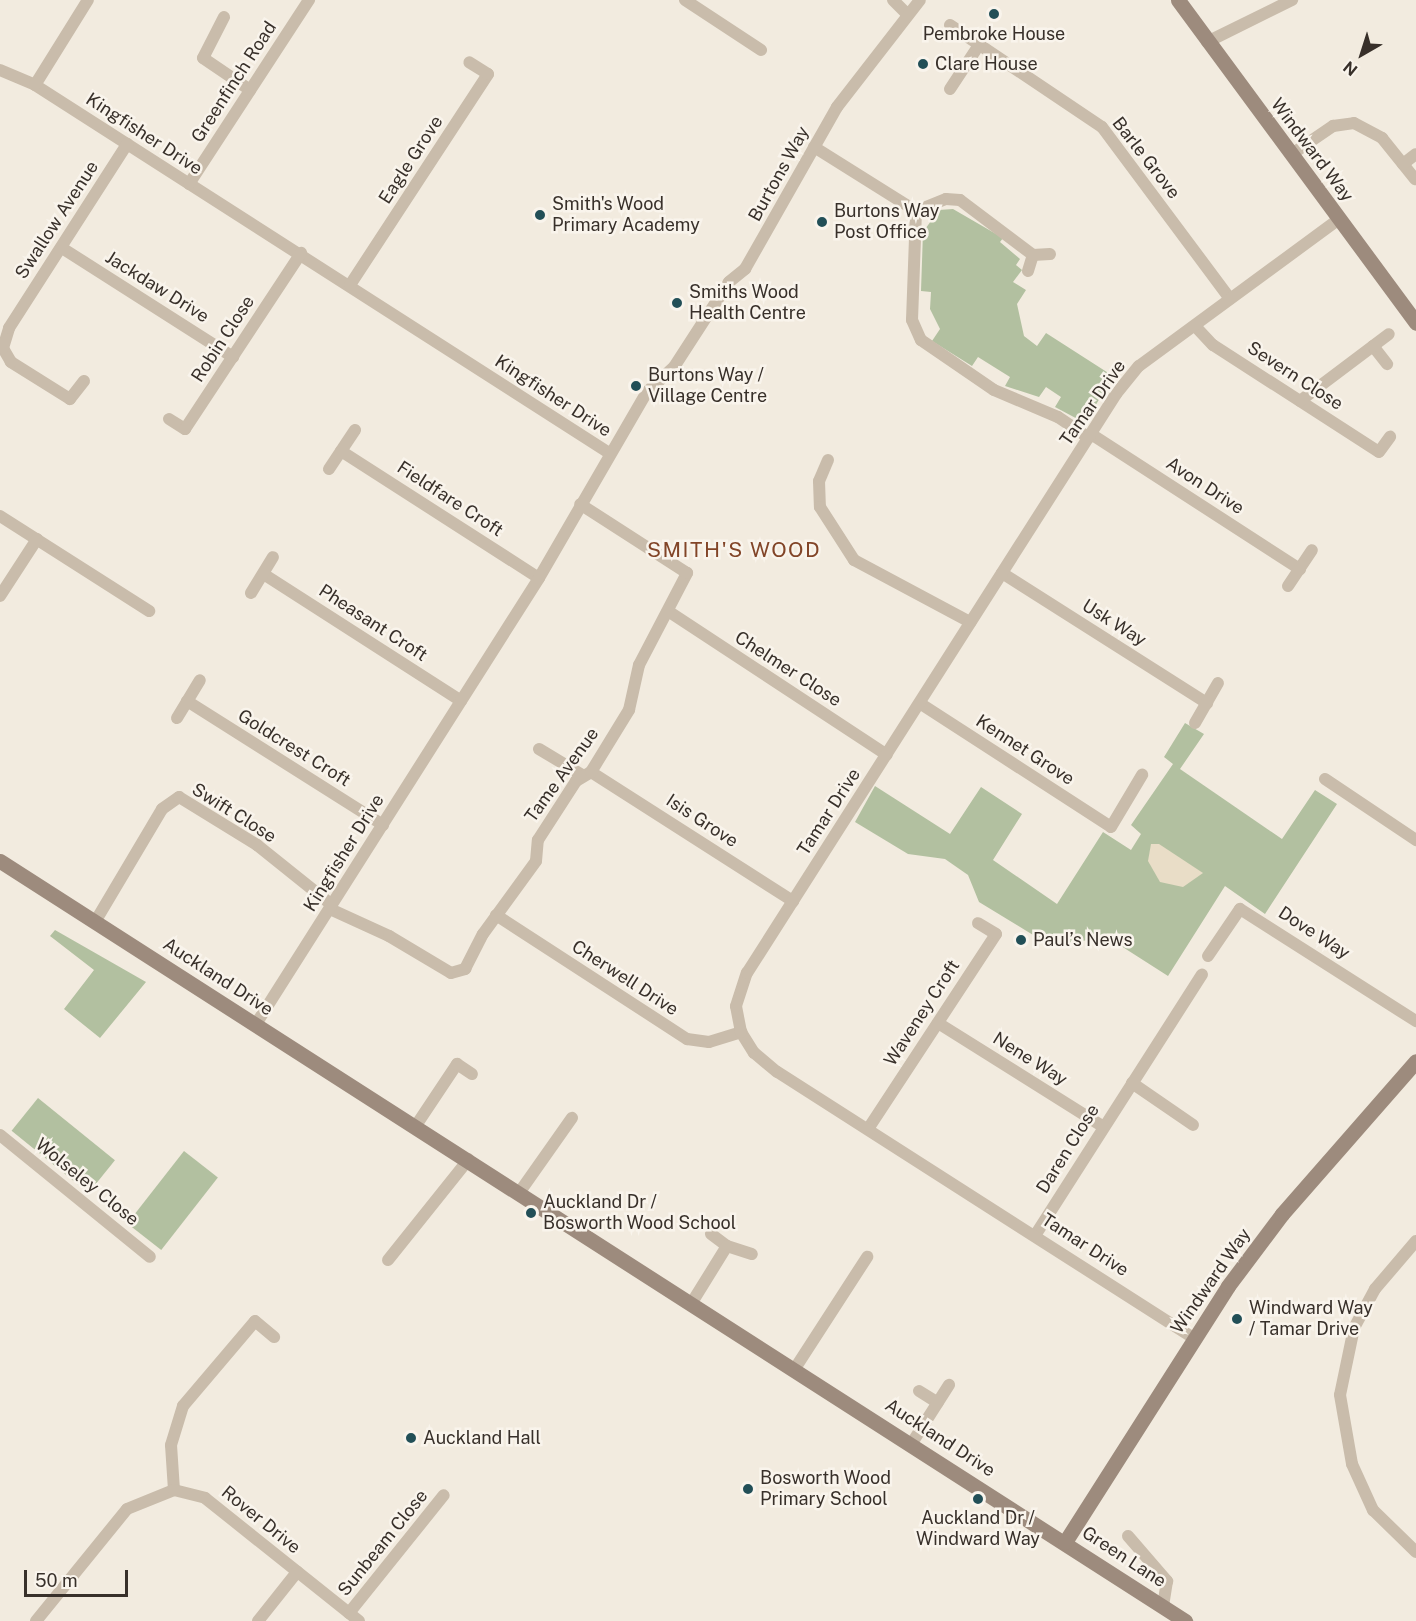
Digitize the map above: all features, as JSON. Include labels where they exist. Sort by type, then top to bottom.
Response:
[{"type":"street","points":[[35,85],[88,0]]},
{"type":"street","name":"Greenfinch Road","points":[[189,184],[309,0]]},
{"type":"street","points":[[685,0],[761,50]]},
{"type":"street","points":[[893,0],[906,13]]},
{"type":"street","name":"Burtons Way","points":[[609,453],[646,392],[674,367],[729,282],[745,269],[814,147],[906,13],[920,0]]},
{"type":"street","name":"Windward Way","points":[[1178,0],[1416,323]]},
{"type":"street","points":[[1207,42],[1292,0]]},
{"type":"street","points":[[225,17],[203,58],[250,90]]},
{"type":"street","name":"Barle Grove","points":[[950,25],[1102,127],[1230,299]]},
{"type":"street","points":[[950,89],[979,45]]},
{"type":"street","name":"Eagle Grove","points":[[350,285],[488,74],[469,62]]},
{"type":"street","name":"Kingfisher Drive","points":[[0,70],[35,85],[301,253],[609,453],[539,578],[256,1024]]},
{"type":"street","points":[[1292,154],[1326,129],[1354,123],[1382,138],[1415,179]]},
{"type":"street","name":"Swallow Avenue","points":[[84,381],[70,399],[11,362],[3,348],[9,328],[127,144]]},
{"type":"street","points":[[814,147],[916,211],[946,199],[960,200],[1032,255],[1050,254]]},
{"type":"street","points":[[1403,164],[1416,154]]},
{"type":"street","name":"Avon Drive","points":[[916,211],[912,321],[921,340],[994,390],[1058,417],[1090,436],[1300,569]]},
{"type":"street","name":"Tamar Drive","points":[[1194,1339],[1036,1234],[777,1072],[754,1053],[741,1032],[736,1006],[744,982],[793,901],[921,704],[970,622],[1090,436],[1139,366],[1339,219]]},
{"type":"street","name":"Jackdaw Drive","points":[[62,248],[233,357]]},
{"type":"street","name":"Robin Close","points":[[169,418],[185,429],[301,253]]},
{"type":"street","points":[[1028,271],[1032,255]]},
{"type":"street","name":"Severn Close","points":[[1195,326],[1213,345],[1380,452],[1390,437]]},
{"type":"street","points":[[1300,401],[1389,334]]},
{"type":"street","points":[[1373,346],[1386,364]]},
{"type":"street","points":[[329,469],[355,430]]},
{"type":"street","name":"Fieldfare Croft","points":[[341,451],[539,578]]},
{"type":"street","points":[[828,460],[819,481],[820,507],[854,560],[970,622]]},
{"type":"street","name":"Tame Avenue","points":[[331,907],[451,973],[465,969],[496,915],[536,861],[538,840],[587,774],[629,710],[639,665],[670,613],[687,573],[580,504]]},
{"type":"street","points":[[0,516],[149,611]]},
{"type":"street","points":[[0,596],[37,539]]},
{"type":"street","points":[[1288,586],[1312,550]]},
{"type":"street","points":[[252,593],[265,575],[273,557]]},
{"type":"street","name":"Usk Way","points":[[1002,573],[1207,702]]},
{"type":"street","name":"Pheasant Croft","points":[[265,575],[461,701]]},
{"type":"street","name":"Chelmer Close","points":[[670,613],[887,755]]},
{"type":"street","points":[[177,718],[200,680]]},
{"type":"street","points":[[1196,723],[1218,683]]},
{"type":"street","name":"Goldcrest Croft","points":[[187,701],[383,825]]},
{"type":"street","name":"Kennet Grove","points":[[921,704],[1111,826],[1142,775]]},
{"type":"street","name":"Isis Grove","points":[[539,749],[587,774],[793,901]]},
{"type":"street","points":[[1325,779],[1416,840]]},
{"type":"street","name":"Swift Close","points":[[95,922],[162,809],[179,797],[257,845],[331,907]]},
{"type":"street","name":"Auckland Drive","points":[[0,861],[1065,1542]]},
{"type":"street","name":"Dove Way","points":[[1208,956],[1240,909],[1416,1021]]},
{"type":"street","name":"Cherwell Drive","points":[[496,915],[687,1039],[709,1042],[741,1032]]},
{"type":"street","name":"Waveney Croft","points":[[868,1129],[996,934],[978,923]]},
{"type":"street","name":"Daren Close","points":[[1036,1234],[1102,1126],[1202,974]]},
{"type":"street","name":"Nene Way","points":[[938,1023],[1102,1126]]},
{"type":"street","name":"Windward Way","points":[[1065,1542],[1194,1339],[1282,1214],[1416,1061]]},
{"type":"street","points":[[415,1127],[457,1064],[472,1074]]},
{"type":"street","points":[[1132,1083],[1193,1125]]},
{"type":"street","points":[[519,1193],[572,1118]]},
{"type":"street","name":"Wolseley Close","points":[[0,1135],[150,1257]]},
{"type":"street","points":[[388,1260],[469,1160]]},
{"type":"street","points":[[711,1234],[727,1246],[752,1254]]},
{"type":"street","points":[[1416,1241],[1375,1289],[1354,1328],[1340,1395],[1352,1464],[1374,1510],[1416,1552]]},
{"type":"street","points":[[691,1304],[727,1246]]},
{"type":"street","points":[[794,1370],[867,1257]]},
{"type":"street","points":[[38,1620],[127,1509],[174,1490],[171,1445],[183,1406],[255,1322],[274,1337]]},
{"type":"street","points":[[912,1443],[949,1385]]},
{"type":"street","points":[[919,1391],[938,1403]]},
{"type":"street","name":"Rover Drive","points":[[174,1490],[205,1497],[354,1617]]},
{"type":"street","name":"Sunbeam Close","points":[[354,1617],[444,1494]]},
{"type":"street","name":"Green Lane","points":[[1128,1536],[1167,1581],[1163,1605]]},
{"type":"street","name":"Green Lane","points":[[1065,1542],[1185,1621]]},
{"type":"street","points":[[258,1621],[297,1572]]},
{"type":"green space","points":[[953,209],[1003,238],[1000,242],[1020,259],[1016,265],[1022,270],[1013,282],[1026,290],[1017,304],[1024,336],[1037,346],[1046,333],[1113,376],[1085,423],[1055,407],[1061,397],[1046,387],[1039,397],[1005,386],[1010,377],[978,357],[972,366],[932,341],[940,329],[930,309],[931,292],[921,291],[923,232],[939,210]]},
{"type":"green space","points":[[1185,723],[1204,734],[1180,769],[1282,839],[1315,790],[1337,804],[1265,914],[1225,886],[1168,976],[1107,937],[1051,946],[979,902],[968,875],[945,859],[908,854],[855,822],[875,786],[950,834],[981,787],[1022,814],[993,860],[1057,904],[1103,832],[1131,850],[1141,834],[1131,825],[1173,764],[1164,757]]},
{"type":"green space","points":[[55,930],[146,982],[100,1038],[64,1009],[94,970],[50,936]]},
{"type":"green space","points":[[38,1098],[115,1160],[89,1193],[12,1131]]},
{"type":"green space","points":[[184,1151],[218,1177],[161,1250],[127,1223]]},
{"type":"shaded area","points":[[1151,844],[1159,844],[1203,873],[1183,887],[1160,882],[1148,861]]},
{"type":"place","name":"Pembroke House","points":[[994,14]]},
{"type":"place","name":"Clare House","points":[[923,64]]},
{"type":"place","name":"Smith's Wood Primary Academy","points":[[540,215]]},
{"type":"place","name":"Burtons Way Post Office","points":[[822,222]]},
{"type":"place","name":"Smiths Wood Health Centre","points":[[677,303]]},
{"type":"place","name":"Burtons Way / Village Centre","points":[[636,386]]},
{"type":"place","name":"Paul’s News","points":[[1021,940]]},
{"type":"place","name":"Auckland Dr / Bosworth Wood School","points":[[531,1213]]},
{"type":"place","name":"Windward Way / Tamar Drive","points":[[1237,1319]]},
{"type":"place","name":"Auckland Hall","points":[[411,1438]]},
{"type":"place","name":"Bosworth Wood Primary School","points":[[748,1489]]},
{"type":"place","name":"Auckland Dr / Windward Way","points":[[978,1499]]},
{"type":"district","name":"SMITH'S WOOD","points":[[734,550]]}]
